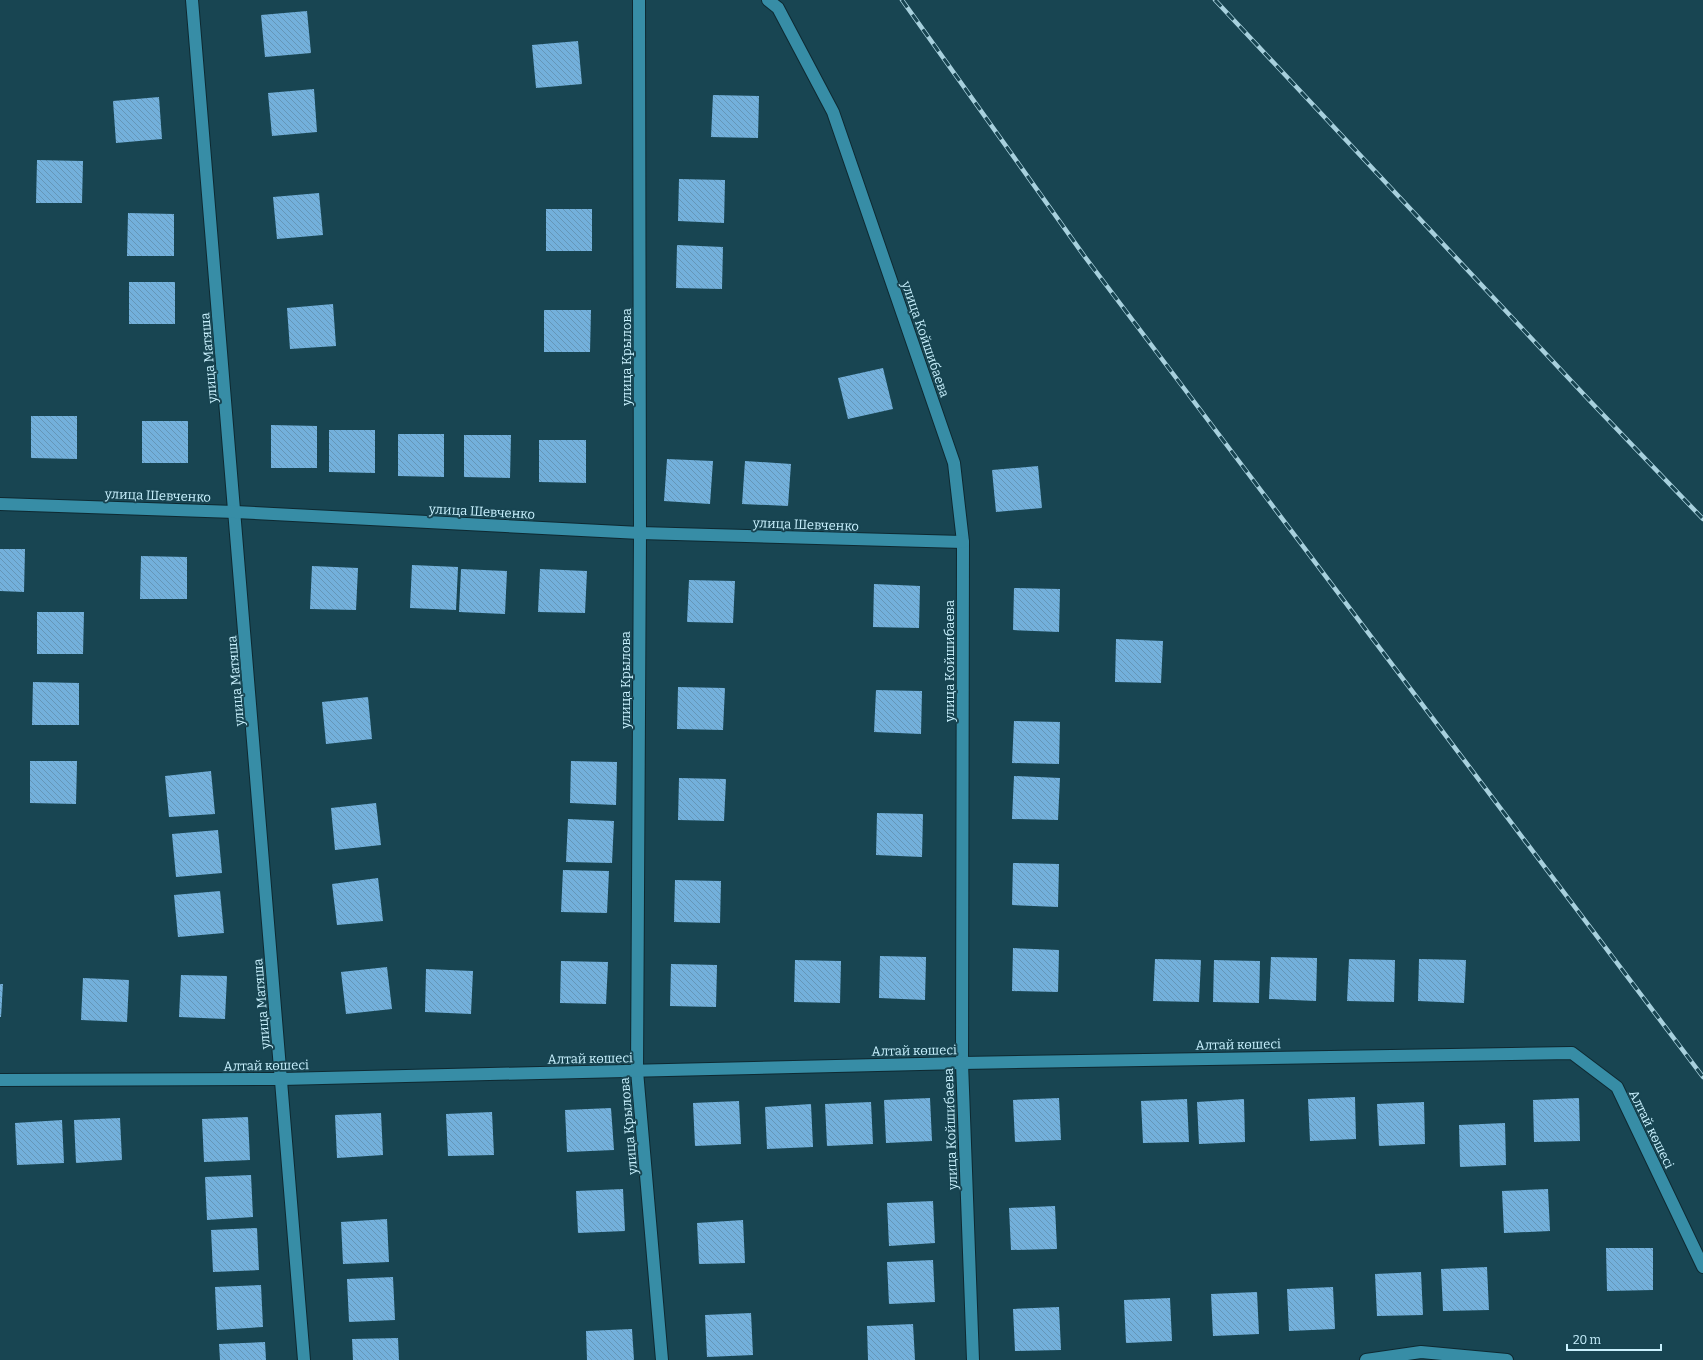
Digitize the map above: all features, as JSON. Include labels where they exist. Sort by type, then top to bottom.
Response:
[{"type":"street","name":"улица Матяша","points":[[192,0],[304,1360]]},
{"type":"street","name":"улица Крылова","points":[[638,0],[640,533],[637,1071],[662,1360]]},
{"type":"street","name":"улица Койшибаева","points":[[768,0],[778,8],[833,112],[954,463],[963,542],[962,1063],[973,1360]]},
{"type":"street","name":"улица Шевченко","points":[[0,504],[235,512],[640,533],[963,542]]},
{"type":"street","name":"Алтай көшесі","points":[[0,1080],[281,1079],[962,1063],[1572,1053],[1617,1088],[1703,1267]]},
{"type":"street","points":[[1366,1360],[1420,1352],[1507,1360]]},
{"type":"building","points":[[307,11],[311,53],[265,57],[261,15]]},
{"type":"building","points":[[578,41],[582,84],[536,88],[532,45]]},
{"type":"building","points":[[314,89],[317,132],[272,136],[268,93]]},
{"type":"building","points":[[713,95],[759,96],[758,138],[711,137]]},
{"type":"building","points":[[159,97],[162,139],[116,143],[113,101]]},
{"type":"building","points":[[37,160],[83,161],[82,203],[36,203]]},
{"type":"building","points":[[679,179],[725,180],[724,223],[678,221]]},
{"type":"building","points":[[319,193],[323,235],[277,239],[273,197]]},
{"type":"building","points":[[546,209],[592,209],[592,251],[546,251]]},
{"type":"building","points":[[128,213],[174,214],[174,256],[127,256]]},
{"type":"building","points":[[677,245],[723,247],[722,289],[676,288]]},
{"type":"building","points":[[129,282],[175,282],[175,324],[129,324]]},
{"type":"building","points":[[333,304],[336,346],[290,349],[287,308]]},
{"type":"building","points":[[544,310],[591,310],[590,352],[544,352]]},
{"type":"building","points":[[883,368],[893,409],[848,419],[838,378]]},
{"type":"building","points":[[31,416],[77,416],[77,459],[31,458]]},
{"type":"building","points":[[142,421],[188,421],[188,463],[142,463]]},
{"type":"building","points":[[271,425],[317,426],[317,468],[271,468]]},
{"type":"building","points":[[329,430],[375,430],[375,473],[329,472]]},
{"type":"building","points":[[398,434],[444,434],[444,477],[398,476]]},
{"type":"building","points":[[464,435],[511,435],[510,478],[464,477]]},
{"type":"building","points":[[539,440],[586,440],[586,483],[539,482]]},
{"type":"building","points":[[667,459],[713,461],[710,504],[664,501]]},
{"type":"building","points":[[745,461],[791,464],[788,506],[742,504]]},
{"type":"building","points":[[1038,466],[1042,508],[996,512],[992,470]]},
{"type":"building","points":[[0,549],[25,549],[24,592],[0,591]]},
{"type":"building","points":[[141,556],[187,557],[187,599],[140,599]]},
{"type":"building","points":[[412,565],[458,567],[456,610],[410,608]]},
{"type":"building","points":[[312,566],[358,568],[356,610],[310,609]]},
{"type":"building","points":[[461,569],[507,571],[505,614],[459,612]]},
{"type":"building","points":[[540,569],[587,571],[585,613],[538,612]]},
{"type":"building","points":[[689,580],[735,581],[733,623],[687,622]]},
{"type":"building","points":[[874,584],[920,586],[919,628],[873,627]]},
{"type":"building","points":[[1014,588],[1060,589],[1059,632],[1013,630]]},
{"type":"building","points":[[37,612],[84,612],[83,654],[37,654]]},
{"type":"building","points":[[1116,639],[1163,641],[1161,683],[1115,682]]},
{"type":"building","points":[[33,682],[79,683],[79,725],[32,725]]},
{"type":"building","points":[[678,687],[725,688],[723,730],[677,729]]},
{"type":"building","points":[[876,690],[922,691],[921,734],[874,732]]},
{"type":"building","points":[[368,697],[372,739],[326,744],[322,702]]},
{"type":"building","points":[[1014,721],[1060,722],[1059,764],[1012,763]]},
{"type":"building","points":[[30,761],[77,761],[76,804],[30,803]]},
{"type":"building","points":[[571,761],[617,762],[616,805],[570,803]]},
{"type":"building","points":[[211,771],[215,814],[169,817],[165,776]]},
{"type":"building","points":[[1014,776],[1060,778],[1058,820],[1012,819]]},
{"type":"building","points":[[679,778],[726,779],[724,821],[678,820]]},
{"type":"building","points":[[376,803],[381,845],[335,850],[331,808]]},
{"type":"building","points":[[877,813],[923,814],[922,857],[876,855]]},
{"type":"building","points":[[568,819],[614,821],[612,863],[566,862]]},
{"type":"building","points":[[218,830],[222,873],[176,877],[172,834]]},
{"type":"building","points":[[1013,863],[1059,864],[1058,907],[1012,905]]},
{"type":"building","points":[[563,870],[609,871],[607,913],[561,912]]},
{"type":"building","points":[[378,878],[383,921],[337,925],[332,884]]},
{"type":"building","points":[[675,880],[721,881],[720,923],[674,922]]},
{"type":"building","points":[[220,891],[224,933],[178,937],[174,895]]},
{"type":"building","points":[[1013,948],[1059,950],[1058,992],[1012,991]]},
{"type":"building","points":[[880,956],[926,957],[925,1000],[879,998]]},
{"type":"building","points":[[1271,957],[1317,958],[1316,1001],[1269,999]]},
{"type":"building","points":[[1155,959],[1201,960],[1199,1002],[1153,1001]]},
{"type":"building","points":[[1349,959],[1395,960],[1394,1002],[1347,1001]]},
{"type":"building","points":[[1419,959],[1466,960],[1464,1003],[1418,1001]]},
{"type":"building","points":[[795,960],[841,961],[840,1003],[794,1002]]},
{"type":"building","points":[[1214,960],[1260,961],[1259,1003],[1213,1002]]},
{"type":"building","points":[[561,961],[608,962],[606,1004],[560,1003]]},
{"type":"building","points":[[671,964],[717,965],[716,1007],[670,1006]]},
{"type":"building","points":[[387,967],[392,1009],[346,1014],[341,972]]},
{"type":"building","points":[[426,969],[473,971],[471,1014],[425,1012]]},
{"type":"building","points":[[181,975],[227,976],[225,1019],[179,1017]]},
{"type":"building","points":[[83,978],[129,980],[127,1022],[81,1020]]},
{"type":"building","points":[[0,984],[3,984],[1,1017],[0,1017]]},
{"type":"building","points":[[1355,1097],[1356,1139],[1310,1141],[1308,1099]]},
{"type":"building","points":[[930,1098],[932,1141],[886,1143],[884,1100]]},
{"type":"building","points":[[1059,1098],[1061,1140],[1015,1142],[1013,1100]]},
{"type":"building","points":[[1579,1098],[1580,1141],[1534,1142],[1533,1100]]},
{"type":"building","points":[[1187,1099],[1189,1142],[1143,1143],[1141,1101]]},
{"type":"building","points":[[1244,1099],[1245,1142],[1199,1144],[1197,1102]]},
{"type":"building","points":[[739,1101],[741,1144],[695,1146],[693,1103]]},
{"type":"building","points":[[871,1102],[873,1144],[827,1146],[825,1104]]},
{"type":"building","points":[[1424,1102],[1425,1144],[1379,1146],[1377,1104]]},
{"type":"building","points":[[811,1104],[813,1147],[767,1149],[765,1107]]},
{"type":"building","points":[[611,1108],[614,1150],[567,1152],[565,1110]]},
{"type":"building","points":[[492,1112],[494,1155],[448,1156],[446,1114]]},
{"type":"building","points":[[381,1113],[383,1155],[337,1158],[335,1115]]},
{"type":"building","points":[[248,1117],[250,1160],[204,1162],[202,1119]]},
{"type":"building","points":[[120,1118],[122,1160],[76,1163],[74,1120]]},
{"type":"building","points":[[62,1120],[64,1163],[17,1165],[15,1123]]},
{"type":"building","points":[[1505,1123],[1506,1165],[1460,1167],[1459,1125]]},
{"type":"building","points":[[251,1175],[253,1217],[207,1220],[205,1177]]},
{"type":"building","points":[[623,1189],[625,1231],[578,1233],[576,1191]]},
{"type":"building","points":[[1548,1189],[1550,1231],[1504,1233],[1502,1191]]},
{"type":"building","points":[[933,1201],[935,1243],[889,1246],[887,1203]]},
{"type":"building","points":[[1055,1206],[1057,1249],[1011,1250],[1009,1208]]},
{"type":"building","points":[[387,1219],[389,1262],[343,1264],[341,1222]]},
{"type":"building","points":[[743,1220],[745,1263],[699,1264],[697,1223]]},
{"type":"building","points":[[257,1228],[259,1270],[213,1272],[211,1230]]},
{"type":"building","points":[[1606,1248],[1653,1248],[1653,1290],[1607,1291]]},
{"type":"building","points":[[933,1260],[935,1302],[889,1304],[887,1262]]},
{"type":"building","points":[[1487,1267],[1489,1310],[1443,1311],[1441,1269]]},
{"type":"building","points":[[1421,1272],[1423,1315],[1377,1316],[1375,1274]]},
{"type":"building","points":[[393,1277],[395,1320],[349,1322],[347,1279]]},
{"type":"building","points":[[261,1285],[263,1327],[217,1330],[215,1287]]},
{"type":"building","points":[[1333,1287],[1335,1329],[1289,1331],[1287,1289]]},
{"type":"building","points":[[1257,1292],[1259,1334],[1213,1336],[1211,1294]]},
{"type":"building","points":[[1170,1298],[1172,1341],[1126,1343],[1124,1300]]},
{"type":"building","points":[[1059,1307],[1061,1350],[1015,1351],[1013,1309]]},
{"type":"building","points":[[751,1313],[753,1355],[707,1357],[705,1315]]},
{"type":"building","points":[[913,1324],[915,1360],[868,1360],[867,1326]]},
{"type":"building","points":[[632,1329],[634,1360],[587,1360],[586,1331]]},
{"type":"building","points":[[398,1338],[399,1360],[353,1360],[352,1339]]},
{"type":"building","points":[[265,1342],[266,1360],[220,1360],[219,1344]]},
{"type":"railway","points":[[902,0],[1085,257],[1703,1077]]},
{"type":"railway","points":[[1215,0],[1590,401],[1703,519]]}]
